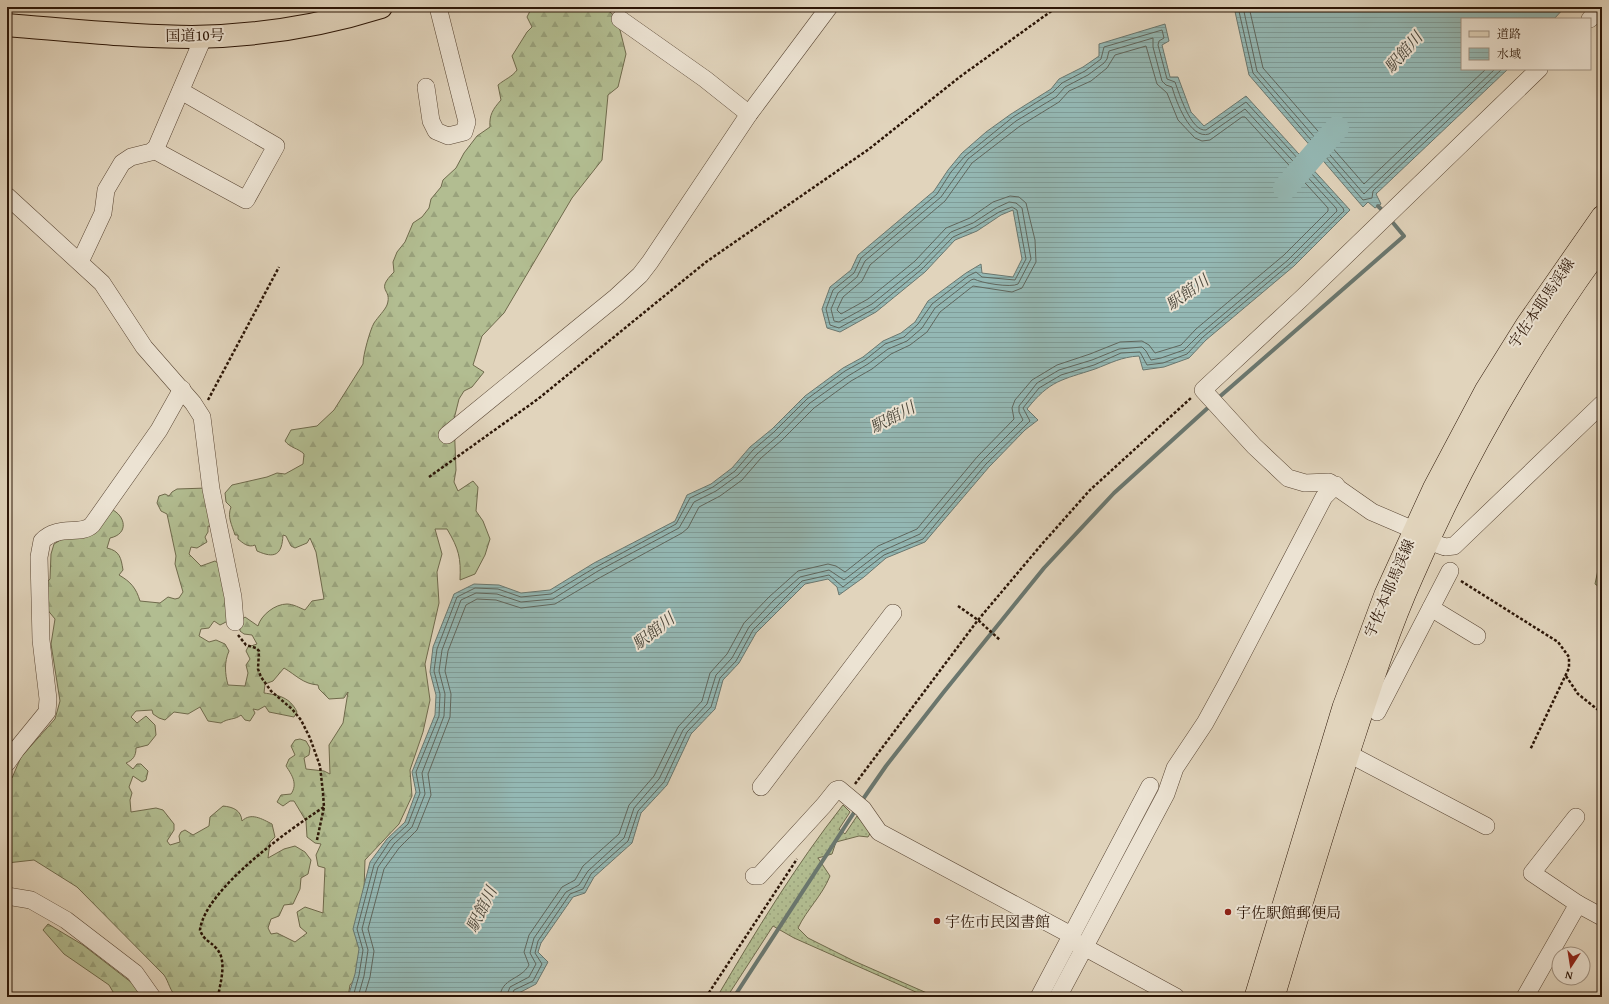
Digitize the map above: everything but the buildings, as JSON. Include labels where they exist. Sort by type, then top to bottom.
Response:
[{"type":"highway","name":"国道10号","points":[[7,25],[138,35],[228,35],[312,25],[381,7]]},
{"type":"main road","name":"宇佐本耶馬渓線","points":[[1274,997],[1381,655],[1412,577],[1421,535],[1450,455],[1486,389],[1534,313],[1602,216]]},
{"type":"main road","name":"宇佐本耶馬渓線","points":[[1255,997],[1343,707],[1385,594],[1465,464],[1503,394],[1552,317],[1602,246]]},
{"type":"street","points":[[426,87],[431,121],[436,131],[448,136],[464,132],[467,122],[438,7]]},
{"type":"street","points":[[447,435],[616,297],[640,275],[749,114],[830,7]]},
{"type":"street","points":[[1591,18],[1601,7]]},
{"type":"street","points":[[620,19],[705,79],[749,114]]},
{"type":"street","points":[[80,262],[103,213],[106,190],[122,163],[131,157],[154,150],[159,143],[204,36]]},
{"type":"street","points":[[1538,70],[1302,298],[1203,390],[1254,446],[1286,476],[1299,482],[1326,481],[1336,485],[1372,512],[1445,547],[1454,546],[1602,404]]},
{"type":"street","points":[[154,150],[246,200],[276,146],[181,90]]},
{"type":"street","points":[[7,196],[102,283],[144,347],[182,389],[201,414],[204,423],[211,489],[233,597],[235,622]]},
{"type":"street","points":[[7,763],[47,712],[48,699],[41,640],[39,557],[42,541],[53,533],[86,529],[92,525],[159,430],[182,389]]},
{"type":"street","points":[[1058,997],[1166,794],[1174,768],[1205,723],[1324,497],[1336,485]]},
{"type":"street","points":[[1377,712],[1450,571]]},
{"type":"street","points":[[1431,608],[1477,636]]},
{"type":"street","points":[[760,787],[893,614]]},
{"type":"street","points":[[1349,754],[1486,826]]},
{"type":"street","points":[[1039,997],[1150,786]]},
{"type":"street","points":[[754,876],[759,876],[824,806],[836,790],[839,789],[863,809],[879,832],[1176,997]]},
{"type":"street","points":[[1576,817],[1532,873],[1578,904],[1602,918]]},
{"type":"street","points":[[7,896],[31,900],[66,920],[135,973],[152,997]]},
{"type":"street","points":[[1525,997],[1578,904]]},
{"type":"path","points":[[429,477],[538,399],[706,262],[869,149],[961,76],[1057,7]]},
{"type":"path","points":[[201,414],[230,355],[279,266]]},
{"type":"path","points":[[846,795],[978,620],[1090,490],[1191,398],[1203,390]]},
{"type":"path","points":[[1450,571],[1465,584],[1558,642],[1565,649],[1570,661],[1566,675],[1530,750]]},
{"type":"path","points":[[958,606],[978,620],[1000,640]]},
{"type":"path","points":[[235,622],[237,635],[246,644],[256,648],[258,651],[258,669],[267,686],[292,709],[306,729],[320,766],[324,807],[317,840]]},
{"type":"path","points":[[1566,675],[1578,694],[1602,713]]},
{"type":"path","points":[[218,997],[222,965],[221,956],[217,948],[206,941],[200,930],[202,919],[206,910],[223,889],[244,869],[300,823],[324,807]]},
{"type":"path","points":[[706,997],[798,858]]},
{"type":"green space","points":[[524,7],[604,7],[617,18],[626,54],[618,87],[608,95],[602,160],[572,198],[504,313],[482,336],[473,365],[484,372],[472,387],[464,391],[459,399],[454,419],[456,470],[454,482],[458,491],[473,481],[478,487],[476,511],[483,521],[490,539],[485,555],[475,574],[460,580],[459,559],[454,542],[447,529],[435,529],[442,554],[437,572],[439,603],[425,664],[430,700],[423,732],[410,770],[412,796],[399,824],[365,860],[362,952],[358,975],[350,985],[348,997],[177,997],[164,975],[77,887],[34,860],[7,863],[7,780],[12,778],[21,757],[55,719],[60,701],[51,644],[55,619],[46,608],[42,588],[50,579],[51,554],[54,544],[111,509],[120,516],[123,525],[123,529],[120,533],[110,538],[107,548],[115,551],[119,556],[123,570],[119,575],[127,580],[137,592],[140,601],[160,603],[168,597],[175,599],[179,598],[183,592],[175,564],[176,556],[167,514],[161,511],[157,503],[159,496],[165,494],[169,496],[177,489],[207,488],[217,528],[208,526],[208,532],[205,537],[207,542],[197,548],[191,547],[189,554],[201,566],[215,561],[221,565],[228,621],[220,625],[214,621],[209,628],[201,629],[199,636],[209,642],[216,640],[225,644],[229,651],[226,659],[226,677],[228,685],[245,686],[248,673],[246,665],[250,659],[246,651],[248,647],[257,644],[252,635],[244,634],[240,631],[240,621],[245,617],[258,626],[265,614],[282,604],[294,605],[305,610],[312,601],[324,599],[316,552],[310,538],[307,543],[295,548],[291,546],[286,536],[283,535],[281,547],[276,554],[269,555],[257,551],[255,545],[246,545],[238,539],[238,535],[235,535],[230,518],[231,507],[226,502],[225,493],[232,485],[267,477],[277,473],[285,474],[303,464],[304,454],[285,441],[291,430],[317,426],[334,410],[363,364],[365,349],[372,326],[387,305],[388,295],[385,290],[385,283],[394,272],[393,262],[397,252],[405,242],[413,223],[422,217],[429,208],[431,199],[441,187],[443,180],[456,168],[464,153],[477,136],[490,127],[492,112],[501,100],[498,85],[517,70],[512,56],[527,32],[532,27],[527,17],[530,11]],"holes":[[[284,668],[304,681],[318,685],[319,689],[329,699],[344,698],[348,692],[343,723],[329,745],[330,774],[324,771],[306,769],[304,758],[309,755],[310,748],[306,741],[300,739],[295,740],[291,746],[295,755],[289,759],[286,766],[293,780],[294,787],[291,794],[281,795],[277,802],[283,806],[290,801],[294,801],[306,821],[307,837],[315,843],[321,844],[316,855],[318,866],[325,868],[323,913],[305,907],[297,912],[300,927],[307,933],[295,942],[277,933],[271,934],[268,928],[271,919],[279,916],[284,905],[293,904],[300,889],[301,878],[308,874],[311,860],[305,852],[295,846],[284,849],[268,858],[270,842],[275,837],[272,824],[257,817],[245,818],[242,821],[240,814],[236,810],[223,806],[210,817],[209,826],[193,835],[185,830],[181,832],[179,836],[180,842],[170,845],[167,841],[174,830],[174,824],[163,810],[156,808],[131,812],[130,800],[132,793],[129,787],[133,776],[142,782],[146,780],[148,771],[141,764],[137,764],[133,769],[126,763],[131,761],[134,757],[136,748],[148,745],[156,735],[155,725],[146,716],[137,723],[131,717],[136,711],[152,710],[153,714],[165,720],[174,712],[188,714],[200,707],[208,721],[221,723],[241,715],[245,720],[250,721],[255,713],[253,709],[258,710],[265,706],[269,712],[294,717],[297,712],[291,703],[279,696],[264,693],[265,684],[273,681]]]},
{"type":"green space","points":[[1602,551],[1602,589],[1595,584]]},
{"type":"green space","points":[[843,805],[850,812],[839,829],[845,834],[857,816],[871,832],[868,837],[859,836],[836,842],[832,854],[818,858],[830,876],[823,890],[798,928],[808,938],[854,961],[936,997],[927,997],[794,938],[773,926],[727,997],[717,997],[761,923],[792,875]]},
{"type":"green space","points":[[48,924],[83,945],[145,993],[137,992],[142,997],[116,997],[109,985],[64,954],[43,930]]},
{"type":"water","points":[[1234,7],[1565,7],[1555,18],[1461,18],[1461,70],[1507,70],[1376,194],[1381,204],[1375,208],[1368,202],[1363,207],[1249,75]]},
{"type":"water","points":[[1165,24],[1169,41],[1162,45],[1170,77],[1178,77],[1191,112],[1204,126],[1246,96],[1350,210],[1294,266],[1206,340],[1189,358],[1164,367],[1143,370],[1139,356],[1127,358],[1065,379],[1050,386],[1035,399],[1027,409],[1038,420],[1025,430],[989,467],[925,542],[886,558],[864,577],[839,595],[837,587],[828,579],[805,584],[756,633],[739,663],[723,680],[715,709],[691,734],[667,785],[641,813],[632,843],[594,877],[585,893],[573,897],[541,943],[538,952],[548,962],[536,984],[514,997],[348,997],[355,974],[359,949],[353,929],[370,862],[387,839],[405,822],[416,792],[412,772],[435,715],[436,695],[430,672],[433,647],[454,594],[474,584],[499,585],[521,593],[550,590],[594,563],[675,521],[687,495],[711,484],[732,468],[750,447],[772,429],[805,396],[843,368],[863,357],[883,341],[901,333],[915,322],[928,301],[966,273],[981,264],[982,273],[1013,277],[1022,259],[1013,210],[1001,215],[977,231],[955,240],[925,272],[876,312],[840,332],[827,328],[822,309],[830,287],[851,270],[858,255],[934,191],[962,153],[986,132],[1011,114],[1051,89],[1059,79],[1083,67],[1099,56],[1099,44]]},
{"type":"waterway","name":"駅館川","points":[[1285,188],[1337,128]]},
{"type":"waterway","points":[[1378,206],[1385,213]]},
{"type":"waterway","points":[[1217,399],[1404,236],[1389,218]]},
{"type":"waterway","points":[[861,802],[886,766],[943,693],[1044,568],[1114,493],[1211,405]]},
{"type":"waterway","points":[[734,997],[857,808]]},
{"type":"place","name":"宇佐駅館郵便局","points":[[1228,912]]},
{"type":"place","name":"宇佐市民図書館","points":[[937,921]]}]
